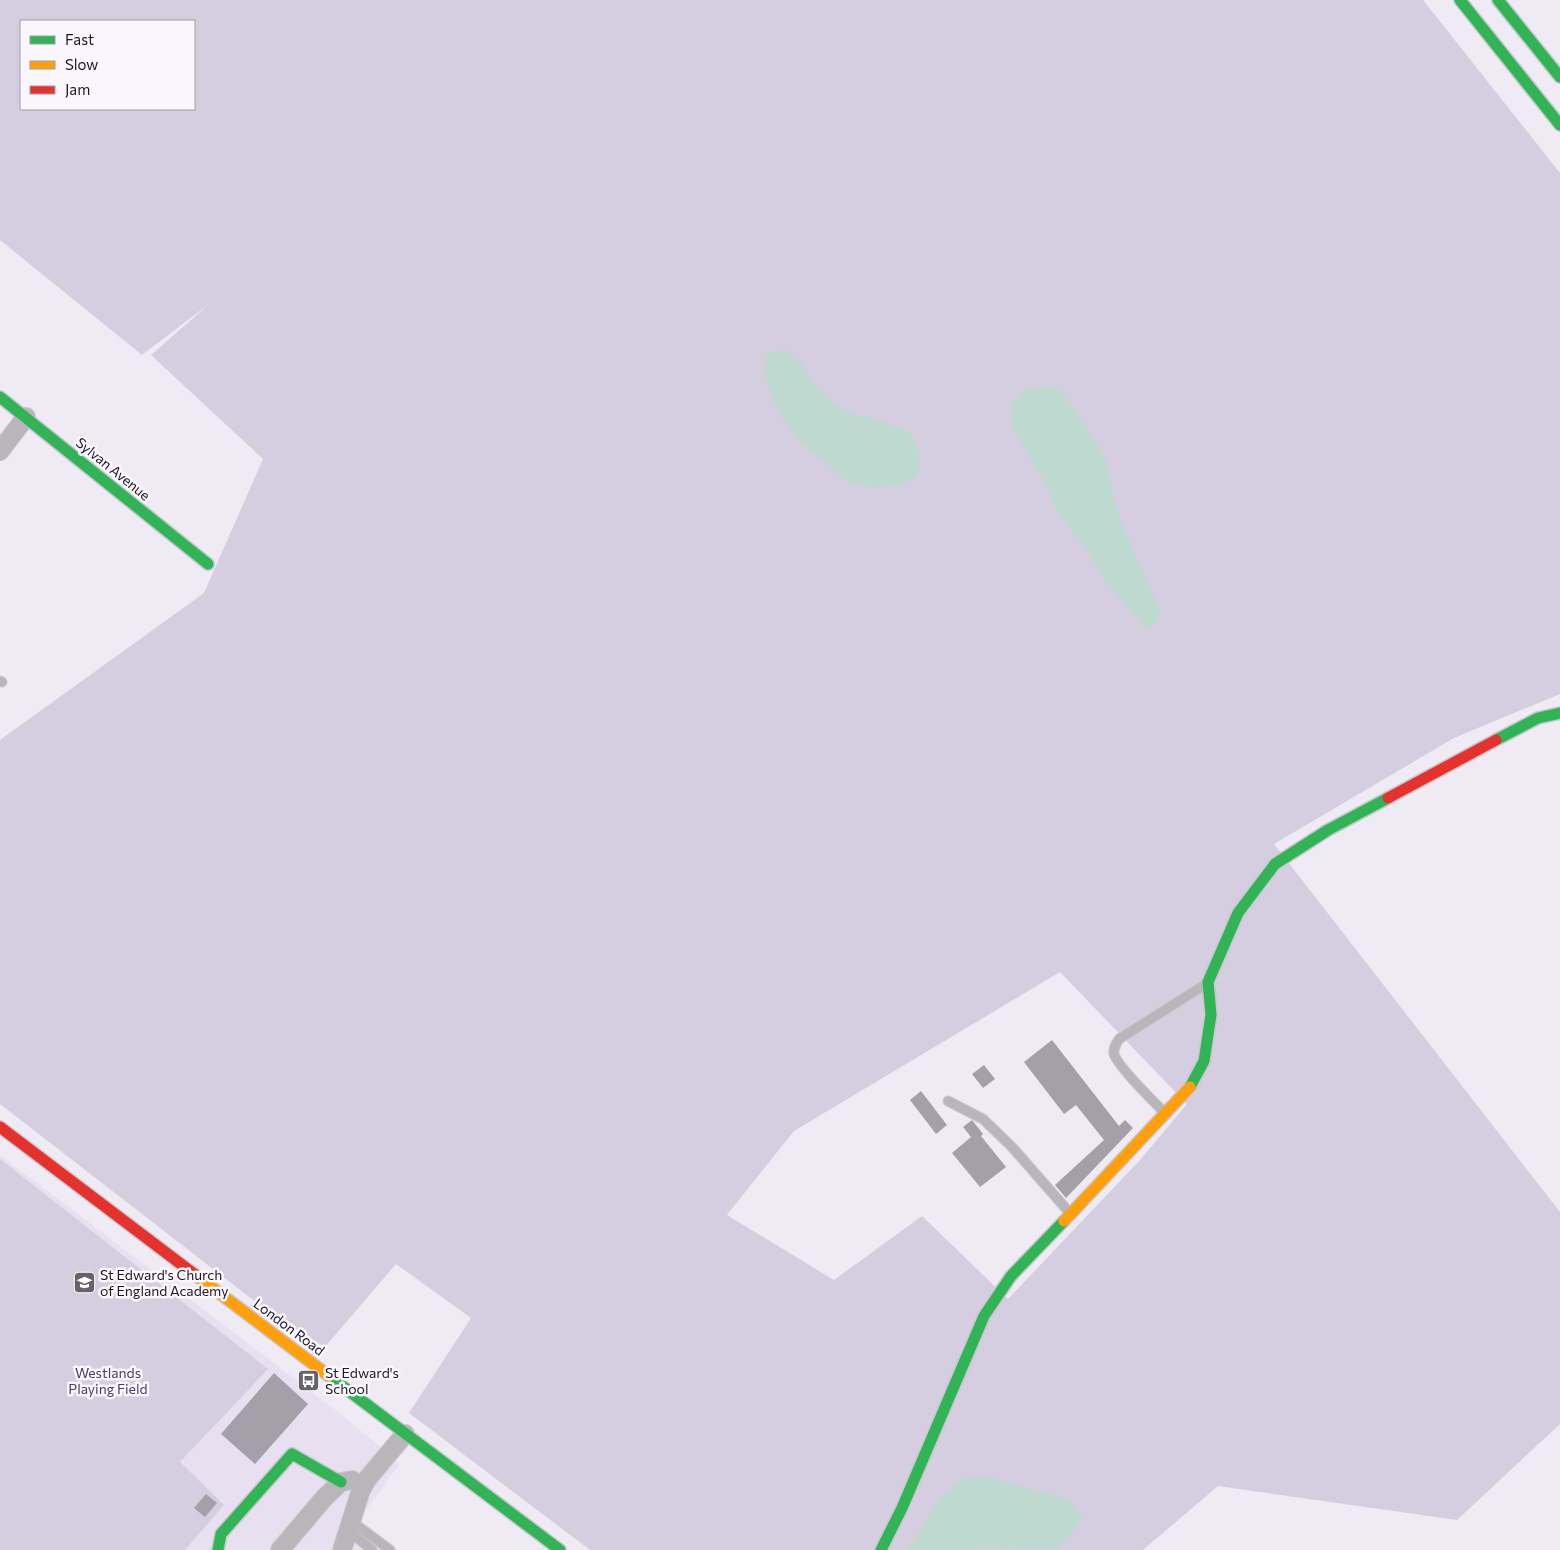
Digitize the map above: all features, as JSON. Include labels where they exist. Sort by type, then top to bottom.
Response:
[{"type":"main road","points":[[1460,0],[1560,124]]},
{"type":"main road","points":[[1498,0],[1560,77]]},
{"type":"main road","name":"Sylvan Avenue","points":[[0,396],[208,564]]},
{"type":"main road","points":[[881,1550],[902,1508],[984,1316],[1011,1276],[1189,1089],[1204,1061],[1212,1015],[1208,982],[1238,913],[1275,864],[1328,830],[1538,718],[1560,713]]},
{"type":"main road","name":"London Road","points":[[0,1127],[560,1550]]},
{"type":"main road","points":[[218,1550],[221,1534],[292,1454],[341,1482]]},
{"type":"street","points":[[0,451],[26,417]]},
{"type":"street","points":[[342,1550],[361,1490],[368,1478],[404,1434]]},
{"type":"street","points":[[280,1550],[325,1497],[341,1482],[368,1478]]},
{"type":"lane","points":[[1166,1114],[1126,1072],[1114,1054],[1115,1046],[1119,1039],[1208,982]]},
{"type":"lane","points":[[948,1101],[982,1119],[1012,1146],[1071,1214]]},
{"type":"lane","points":[[350,1526],[372,1550]]},
{"type":"lane","points":[[350,1526],[390,1550]]},
{"type":"shaded area","points":[[786,350],[802,364],[814,384],[832,402],[853,415],[874,418],[910,433],[919,452],[919,473],[904,485],[875,487],[850,484],[800,442],[783,419],[771,396],[765,373],[767,354]]},
{"type":"shaded area","points":[[1051,385],[1064,394],[1105,456],[1122,524],[1161,612],[1155,625],[1146,628],[1106,583],[1086,548],[1062,519],[1045,482],[1011,425],[1011,404],[1026,389]]},
{"type":"shaded area","name":"Westlands Playing Field","points":[[0,1155],[337,1411],[393,1457],[399,1465],[365,1511],[361,1521],[399,1550],[0,1550]]},
{"type":"shaded area","points":[[964,1478],[992,1478],[1070,1500],[1083,1518],[1058,1549],[907,1550],[922,1529],[937,1501]]},
{"type":"green space","points":[[0,0],[1423,0],[1560,173],[1560,694],[1454,738],[1274,844],[1560,1212],[1560,1424],[1457,1520],[1218,1486],[1143,1550],[590,1550],[409,1413],[471,1318],[396,1264],[325,1347],[275,1317],[0,1104],[0,740],[204,593],[263,459],[151,355],[209,304],[142,355],[0,240]],"holes":[[[1060,972],[1187,1104],[1140,1160],[1008,1299],[922,1216],[834,1280],[727,1215],[794,1131]]]},
{"type":"green space","name":"Westlands Playing Field","points":[[0,1159],[268,1369],[180,1462],[224,1505],[185,1550],[0,1550]]},
{"type":"building","points":[[1052,1040],[1119,1126],[1125,1120],[1133,1128],[1066,1198],[1055,1185],[1104,1140],[1076,1105],[1064,1114],[1024,1062]]},
{"type":"building","points":[[984,1065],[995,1079],[983,1088],[972,1074]]},
{"type":"building","points":[[921,1091],[947,1125],[936,1134],[910,1100]]},
{"type":"building","points":[[972,1120],[983,1134],[981,1136],[1006,1167],[980,1187],[952,1153],[971,1137],[963,1127]]},
{"type":"building","points":[[274,1373],[308,1404],[255,1464],[221,1434]]},
{"type":"building","points":[[206,1494],[217,1503],[205,1517],[194,1508]]},
{"type":"traffic: fast","points":[[1460,0],[1560,125]]},
{"type":"traffic: fast","points":[[1498,0],[1560,77]]},
{"type":"traffic: fast","points":[[0,397],[208,564]]},
{"type":"traffic: fast","points":[[1496,740],[1538,718],[1560,713]]},
{"type":"traffic: fast","points":[[1190,1087],[1204,1061],[1211,1015],[1208,982],[1238,913],[1275,864],[1328,830],[1388,798]]},
{"type":"traffic: fast","points":[[881,1550],[902,1508],[984,1316],[1011,1276],[1064,1221]]},
{"type":"traffic: fast","points":[[329,1376],[560,1550]]},
{"type":"traffic: fast","points":[[218,1550],[221,1534],[292,1454],[341,1482]]},
{"type":"traffic: slow","points":[[1064,1221],[1190,1087]]},
{"type":"traffic: slow","points":[[194,1274],[329,1376]]},
{"type":"traffic: jam","points":[[1388,798],[1496,740]]},
{"type":"traffic: jam","points":[[0,1127],[194,1274]]},
{"type":"place","name":"St Edward's Church of England Academy","points":[[84,1283]]},
{"type":"place","name":"St Edward's School","points":[[309,1381]]}]
